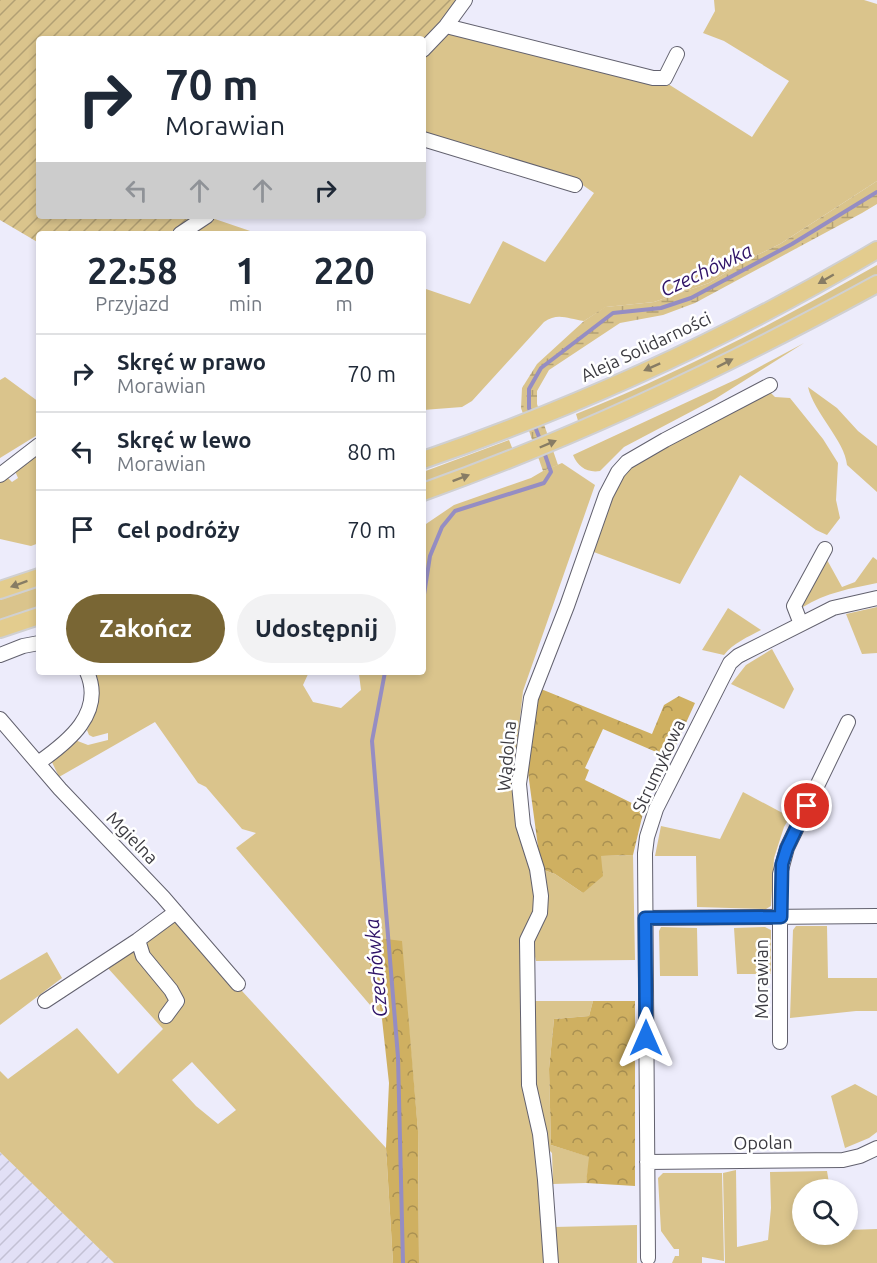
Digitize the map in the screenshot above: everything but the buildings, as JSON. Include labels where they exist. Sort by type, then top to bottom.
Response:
[{"type":"main road","name":"Aleja Solidarności","points":[[426,459],[584,398],[665,361],[747,321],[877,250]]},
{"type":"main road","points":[[426,491],[500,464],[596,423],[704,373],[877,284]]},
{"type":"main road","points":[[0,590],[36,578]]},
{"type":"main road","points":[[0,629],[36,617]]},
{"type":"street","points":[[426,47],[446,26],[465,0]]},
{"type":"street","points":[[446,26],[653,78],[665,78],[677,54]]},
{"type":"street","points":[[426,140],[575,185]]},
{"type":"street","points":[[184,231],[202,219]]},
{"type":"street","name":"Wądolna","points":[[551,1263],[546,1180],[540,1134],[529,1085],[527,940],[540,913],[541,896],[537,869],[523,825],[519,784],[531,698],[567,606],[606,495],[618,472],[627,462],[665,440],[770,385]]},
{"type":"street","points":[[0,475],[36,447]]},
{"type":"street","points":[[801,624],[794,606],[825,549]]},
{"type":"street","name":"Strumykowa","points":[[648,1258],[645,854],[651,822],[730,663],[738,656],[833,608],[877,598]]},
{"type":"street","points":[[0,654],[36,644]]},
{"type":"street","points":[[38,764],[77,730],[86,719],[92,696],[92,686],[88,675]]},
{"type":"street","name":"Mgielna","points":[[0,718],[38,764],[176,912],[238,984]]},
{"type":"street","name":"Morawian","points":[[780,1042],[780,874],[784,856],[848,722]]},
{"type":"street","points":[[45,1001],[138,940],[176,912]]},
{"type":"street","name":"Morawian","points":[[645,918],[877,916]]},
{"type":"street","points":[[138,940],[143,956],[171,990],[177,1001],[165,1016]]},
{"type":"street","name":"Opolan","points":[[647,1162],[843,1160],[860,1156],[877,1148]]},
{"type":"shaded area","points":[[0,1152],[114,1263],[0,1263]]},
{"type":"green space","points":[[0,0],[458,0],[426,38],[426,36],[36,36],[36,219],[190,219],[172,231],[36,231],[36,241],[0,220]]},
{"type":"green space","points":[[714,0],[864,0],[877,4],[877,181],[780,244],[747,260],[709,283],[654,302],[606,307],[584,321],[563,317],[549,319],[472,401],[462,407],[426,410],[426,289],[470,304],[503,241],[545,262],[594,193],[577,181],[426,136],[426,54],[447,31],[665,82],[752,137],[789,81],[724,41],[703,33],[715,11]]},
{"type":"green space","points":[[877,181],[877,204],[862,213],[695,303],[663,315],[620,323],[549,370],[537,391],[537,404],[558,465],[543,471],[521,408],[522,388],[537,364],[584,321],[605,307],[654,302],[709,283],[747,260],[780,244]]},
{"type":"green space","points":[[210,219],[215,219],[250,231],[192,231]]},
{"type":"green space","points":[[877,265],[877,276],[799,319],[579,424],[576,414],[729,345]]},
{"type":"green space","points":[[804,343],[715,399],[624,447],[600,471],[587,470],[580,466],[573,455],[737,379]]},
{"type":"green space","points":[[5,377],[36,400],[36,436],[0,458],[0,380]]},
{"type":"green space","points":[[808,387],[837,408],[858,431],[877,446],[877,492],[847,465],[841,446],[816,407]]},
{"type":"green space","points":[[770,392],[775,397],[790,398],[823,439],[838,463],[836,500],[840,518],[827,535],[816,530],[740,475],[680,584],[591,551],[619,479],[634,463]]},
{"type":"green space","points":[[509,440],[513,450],[426,481],[426,471]]},
{"type":"green space","points":[[36,456],[36,544],[31,546],[0,539],[0,482],[7,477],[12,482],[18,478],[15,471]]},
{"type":"green space","points":[[562,463],[595,485],[523,691],[514,773],[537,902],[522,941],[545,1263],[419,1263],[418,1131],[401,941],[367,957],[374,978],[382,1019],[236,848],[256,833],[242,829],[206,787],[198,783],[155,722],[59,777],[51,760],[75,740],[88,745],[108,740],[108,733],[93,737],[87,730],[98,702],[96,675],[308,675],[303,685],[313,702],[341,708],[361,690],[359,675],[426,675],[426,524],[454,505],[531,478]]},
{"type":"green space","points":[[873,557],[877,560],[877,583],[829,595],[803,607],[802,602],[826,558],[842,587],[855,582]]},
{"type":"green space","points":[[36,585],[36,608],[0,621],[0,598]]},
{"type":"green space","points":[[877,607],[877,653],[862,654],[846,614]]},
{"type":"green space","points":[[728,608],[761,630],[736,644],[724,655],[702,650]]},
{"type":"green space","points":[[772,649],[794,689],[784,709],[731,684],[746,665]]},
{"type":"green space","points":[[541,689],[652,734],[664,705],[679,696],[695,703],[670,758],[603,729],[585,768],[589,770],[585,780],[644,809],[633,855],[601,856],[603,876],[583,893],[555,874],[541,869],[527,765],[536,701]]},
{"type":"green space","points":[[743,792],[790,817],[784,827],[774,858],[771,906],[766,909],[697,907],[696,856],[655,856],[661,826],[720,839]]},
{"type":"green space","points":[[633,855],[635,960],[536,961],[533,948],[541,869],[555,874],[583,893],[601,856]]},
{"type":"green space","points":[[176,919],[386,1148],[393,1263],[114,1263],[0,1152],[0,1071],[8,1079],[77,1028],[118,1074],[163,1029],[106,966]],"holes":[[[192,1062],[236,1110],[218,1124],[196,1106],[172,1080]]]},
{"type":"green space","points":[[796,926],[827,926],[828,978],[877,978],[877,1011],[790,1018],[793,930]]},
{"type":"green space","points":[[661,927],[697,928],[698,976],[660,976],[659,931]]},
{"type":"green space","points":[[765,927],[771,930],[771,974],[737,974],[734,928]]},
{"type":"green space","points":[[378,938],[402,941],[418,1131],[419,1263],[393,1263],[386,1148],[389,1083],[382,1019],[374,978],[367,957]]},
{"type":"green space","points":[[47,952],[62,978],[0,1025],[0,980]]},
{"type":"green space","points":[[532,1001],[593,1001],[589,1016],[554,1019],[549,1069],[551,1145],[590,1157],[586,1183],[553,1184],[552,1153],[547,1148],[534,1070]]},
{"type":"green space","points":[[593,1001],[635,1001],[635,1186],[586,1183],[589,1157],[551,1145],[549,1069],[554,1019],[589,1016]]},
{"type":"green space","points":[[855,1084],[877,1096],[877,1132],[845,1148],[831,1096]]},
{"type":"green space","points":[[736,1170],[737,1247],[768,1240],[771,1208],[770,1172],[827,1171],[828,1179],[792,1179],[792,1245],[858,1245],[858,1230],[877,1229],[877,1263],[725,1263],[723,1173]]},
{"type":"green space","points":[[663,1173],[722,1173],[724,1261],[702,1257],[702,1263],[672,1263],[675,1256],[679,1256],[679,1249],[674,1249],[661,1231],[658,1178]]},
{"type":"green space","points":[[637,1225],[637,1263],[558,1263],[554,1227]]},
{"type":"waterway","name":"Czechówka","points":[[531,414],[529,389],[541,368],[613,313],[661,308],[691,298],[792,244],[877,192]]},
{"type":"waterway","name":"Czechówka","points":[[534,424],[541,442]]},
{"type":"waterway","name":"Czechówka","points":[[426,582],[430,556],[442,527],[455,511],[544,483],[551,472],[543,449]]},
{"type":"waterway","name":"Czechówka","points":[[384,675],[372,741],[398,1057],[403,1263]]},
{"type":"route","points":[[646,1038],[645,918],[781,917],[780,874],[782,864],[807,806]]}]
